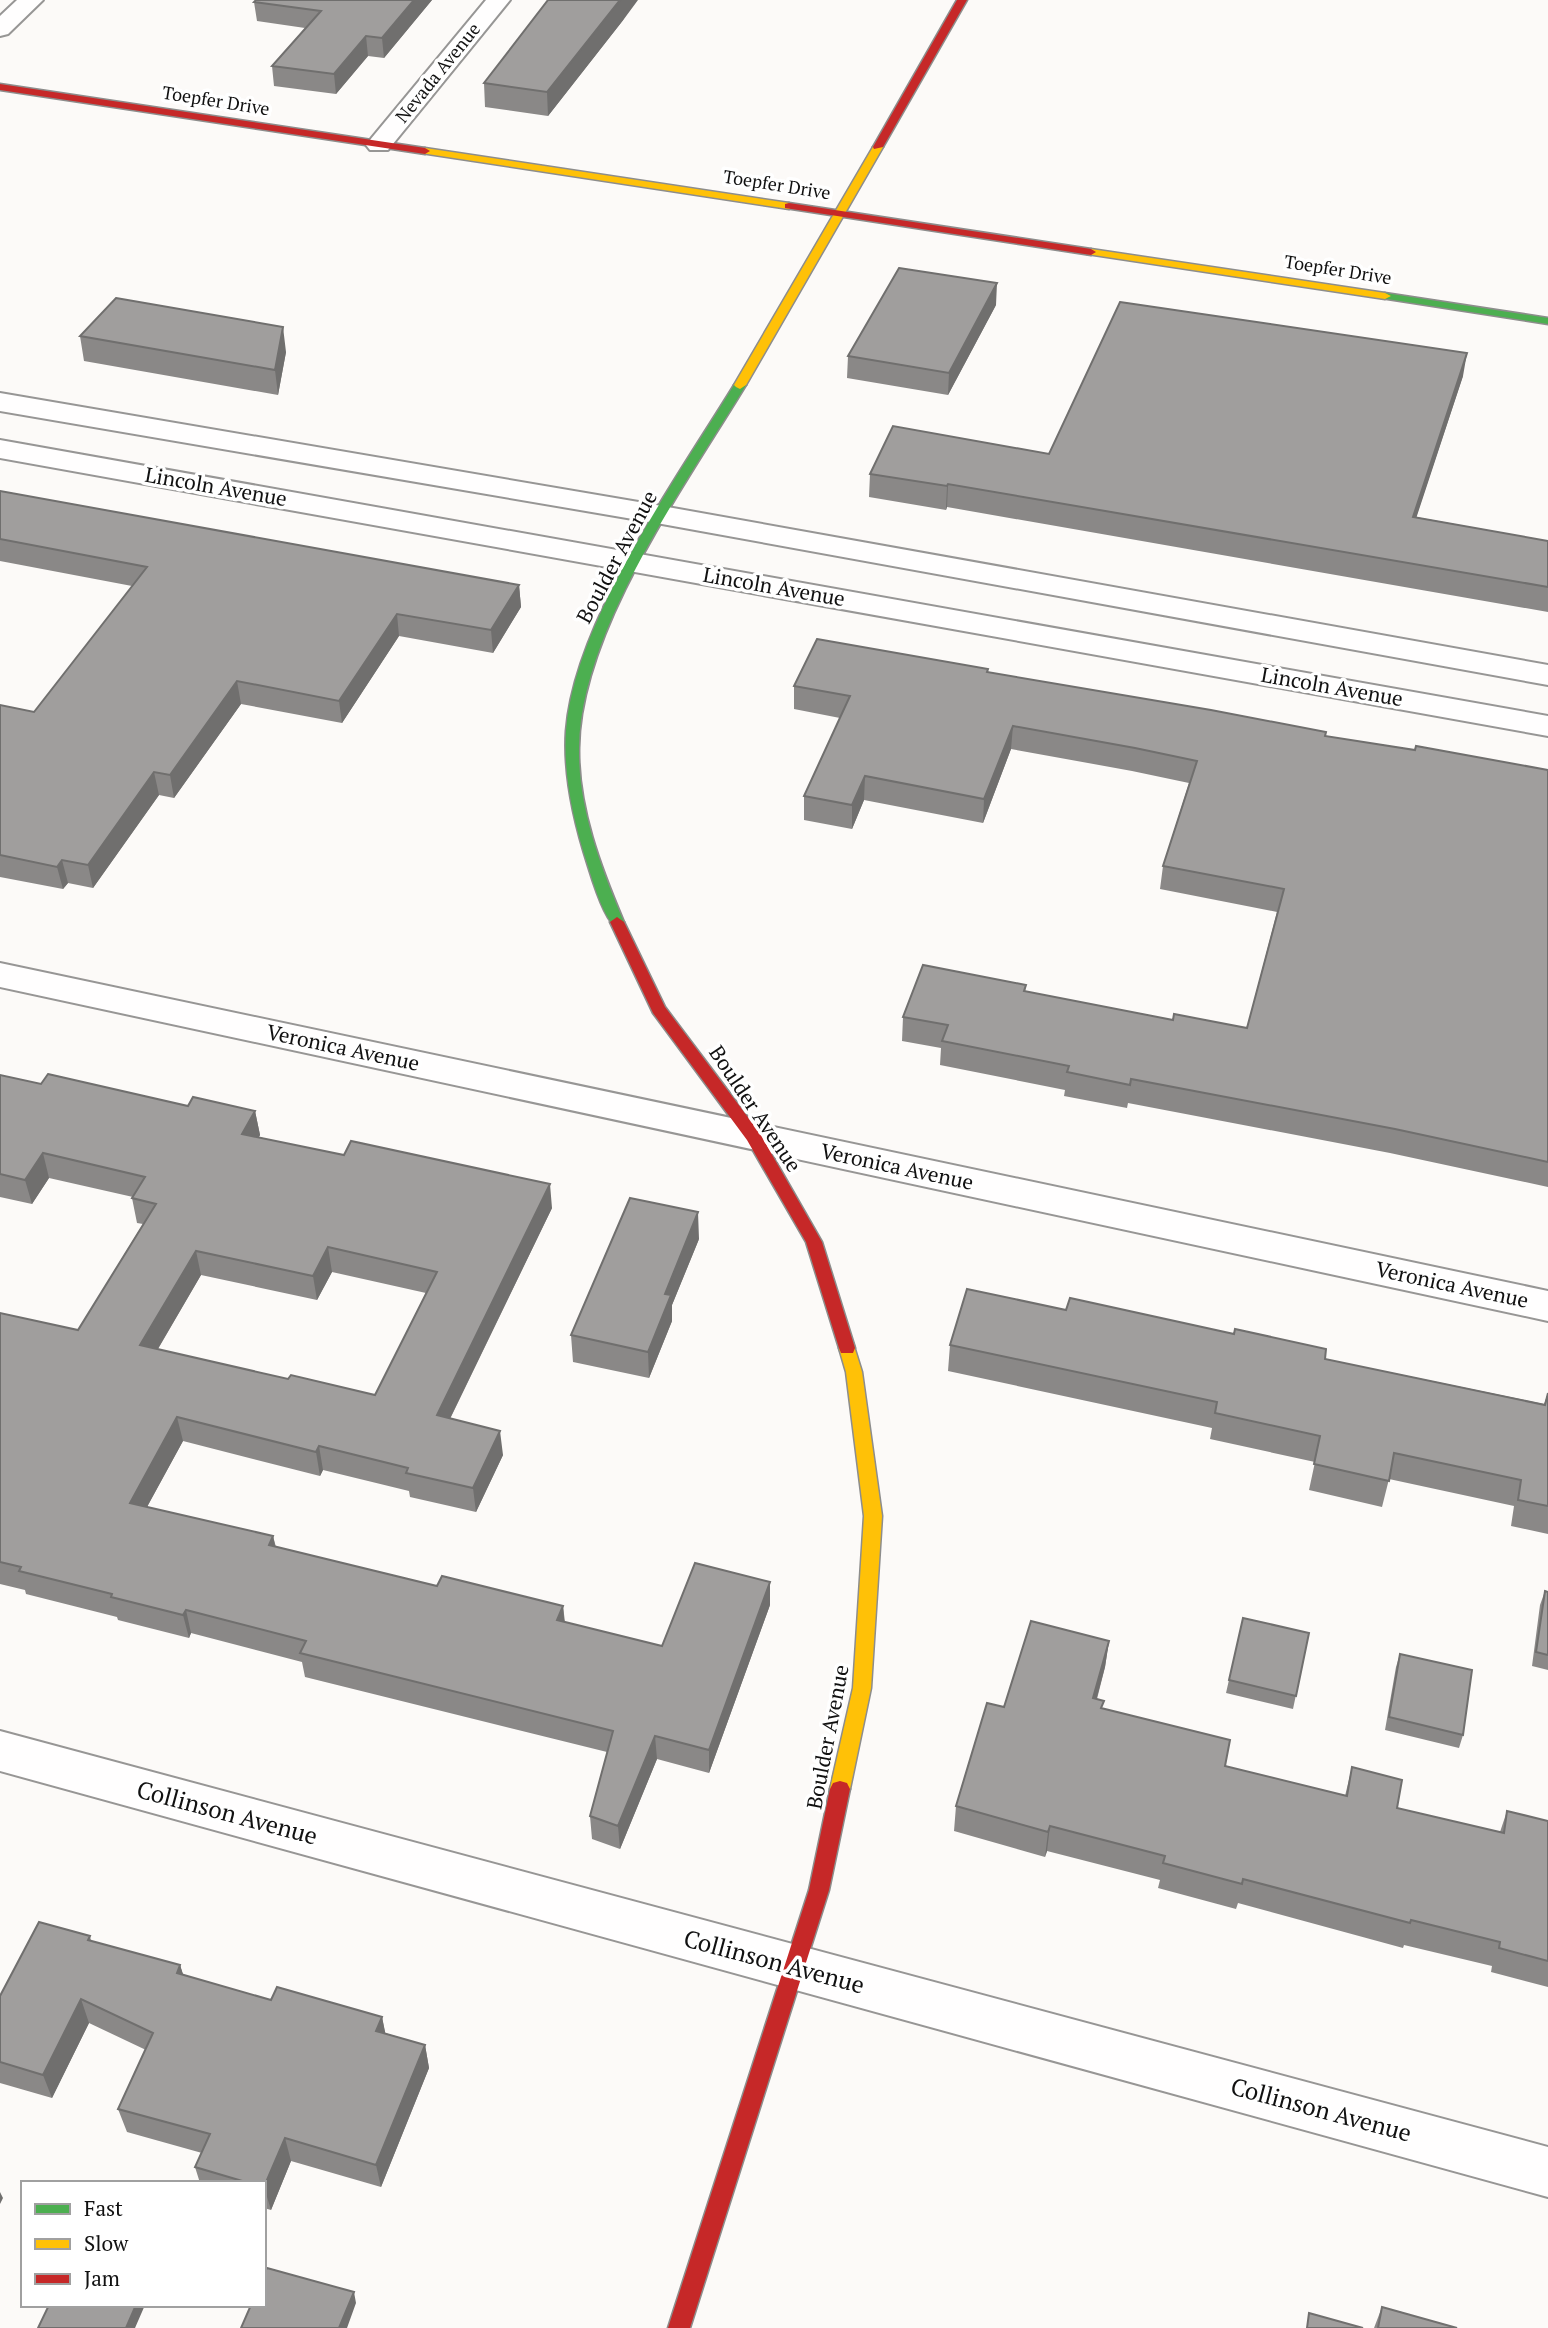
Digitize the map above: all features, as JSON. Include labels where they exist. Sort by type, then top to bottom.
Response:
[{"type":"street","points":[[0,29],[31,0]]},
{"type":"street","name":"Nevada Avenue","points":[[379,145],[498,0]]},
{"type":"street","name":"Boulder Avenue","points":[[679,2328],[819,1890],[862,1688],[873,1516],[854,1372],[814,1242],[753,1136],[658,1009],[600,886],[577,800],[573,728],[596,641],[635,562],[840,214],[962,0]]},
{"type":"street","name":"Toepfer Drive","points":[[0,87],[1548,321]]},
{"type":"street","points":[[0,402],[662,516],[1548,675]]},
{"type":"street","name":"Lincoln Avenue","points":[[0,449],[1548,726]]},
{"type":"street","name":"Veronica Avenue","points":[[0,975],[1548,1306]]},
{"type":"street","name":"Collinson Avenue","points":[[0,1751],[1548,2172]]},
{"type":"building","points":[[414,0],[382,38],[366,36],[334,74],[272,66],[321,11],[254,2]]},
{"type":"building","points":[[548,0],[620,0],[547,92],[484,83]]},
{"type":"building","points":[[899,268],[997,283],[949,373],[848,356]]},
{"type":"building","points":[[116,298],[283,327],[275,370],[80,336]]},
{"type":"building","points":[[1120,302],[1467,353],[1413,517],[1548,541],[1548,587],[948,484],[947,486],[870,474],[893,426],[1049,454]]},
{"type":"building","points":[[0,491],[519,585],[491,630],[397,614],[339,701],[237,681],[170,775],[154,772],[88,865],[62,860],[57,867],[0,855],[0,705],[34,712],[147,567],[0,539]]},
{"type":"building","points":[[817,639],[988,669],[987,672],[1211,710],[1326,732],[1325,736],[1415,750],[1416,746],[1548,770],[1548,1162],[1395,1129],[1131,1079],[1130,1085],[1067,1072],[1069,1066],[942,1041],[948,1025],[903,1017],[923,965],[1026,985],[1024,991],[1173,1020],[1174,1014],[1247,1028],[1284,889],[1163,866],[1197,761],[1135,748],[1013,726],[984,799],[865,776],[852,805],[804,796],[850,696],[794,686]]},
{"type":"building","points":[[48,1074],[188,1106],[193,1097],[255,1111],[242,1134],[344,1155],[351,1141],[550,1184],[437,1415],[500,1431],[473,1488],[406,1473],[408,1468],[319,1446],[316,1452],[177,1417],[130,1503],[273,1536],[269,1545],[437,1586],[442,1576],[563,1606],[557,1620],[662,1646],[695,1563],[770,1582],[709,1750],[655,1736],[618,1826],[590,1816],[613,1731],[300,1653],[306,1641],[186,1610],[183,1615],[111,1597],[112,1594],[19,1571],[21,1567],[0,1562],[0,1313],[78,1330],[156,1204],[132,1198],[145,1177],[43,1153],[25,1180],[0,1174],[0,1075],[41,1084]],"holes":[[[328,1247],[437,1272],[375,1395],[291,1375],[288,1379],[140,1345],[196,1251],[313,1276]]]},
{"type":"building","points":[[630,1198],[698,1212],[665,1294],[671,1295],[648,1352],[571,1335]]},
{"type":"building","points":[[967,1289],[1066,1310],[1070,1298],[1234,1334],[1235,1329],[1326,1349],[1325,1359],[1545,1405],[1548,1393],[1548,1506],[1518,1500],[1521,1480],[1394,1453],[1389,1481],[1314,1464],[1320,1436],[1215,1413],[1217,1402],[950,1345]]},
{"type":"building","points":[[1545,1591],[1548,1592],[1548,1655],[1536,1652]]},
{"type":"building","points":[[1243,1618],[1309,1633],[1296,1696],[1229,1680]]},
{"type":"building","points":[[1031,1621],[1109,1641],[1093,1698],[1104,1701],[1101,1708],[1230,1740],[1225,1766],[1347,1796],[1352,1767],[1402,1780],[1397,1808],[1504,1833],[1507,1811],[1548,1821],[1548,1961],[1499,1948],[1500,1942],[1411,1920],[1410,1923],[1243,1879],[1242,1884],[1163,1863],[1165,1856],[1050,1826],[1048,1832],[956,1806],[987,1703],[1004,1707]]},
{"type":"building","points":[[1400,1654],[1472,1670],[1463,1735],[1389,1717]]},
{"type":"building","points":[[39,1922],[90,1936],[88,1940],[180,1965],[177,1973],[271,2000],[277,1987],[382,2017],[376,2031],[425,2045],[376,2165],[285,2138],[266,2182],[242,2181],[195,2167],[210,2134],[118,2109],[153,2033],[81,1999],[43,2075],[0,2062],[0,1996]]},
{"type":"building","points":[[267,2268],[354,2292],[339,2328],[241,2328],[250,2307],[266,2307]]},
{"type":"building","points":[[48,2307],[135,2307],[126,2328],[38,2328]]},
{"type":"building","points":[[1382,2307],[1457,2328],[1378,2328]]},
{"type":"building","points":[[1309,2313],[1363,2328],[1307,2328]]},
{"type":"traffic: fast","points":[[1385,296],[1548,321]]},
{"type":"traffic: fast","points":[[617,922],[599,878],[583,827],[574,775],[573,727],[582,684],[597,640],[640,550],[740,385]]},
{"type":"traffic: slow","points":[[740,385],[878,147]]},
{"type":"traffic: slow","points":[[425,151],[789,206]]},
{"type":"traffic: slow","points":[[1091,252],[1385,296]]},
{"type":"traffic: slow","points":[[840,1789],[862,1688],[873,1516],[854,1372],[847,1348]]},
{"type":"traffic: jam","points":[[878,147],[962,0]]},
{"type":"traffic: jam","points":[[0,87],[425,151]]},
{"type":"traffic: jam","points":[[789,206],[1091,252]]},
{"type":"traffic: jam","points":[[617,922],[658,1009],[753,1136],[814,1242],[847,1348]]},
{"type":"traffic: jam","points":[[679,2328],[819,1890],[840,1789]]}]
